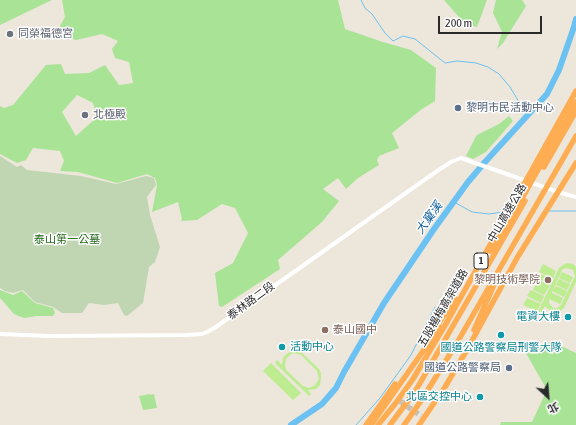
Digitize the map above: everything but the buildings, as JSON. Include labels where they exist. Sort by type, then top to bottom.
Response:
[{"type":"highway","name":"五股楊梅高架道路","points":[[378,425],[413,379],[447,322],[576,91]]},
{"type":"highway","points":[[537,176],[576,102]]},
{"type":"highway","name":"中山高速公路","points":[[390,425],[416,390],[537,176],[576,111]]},
{"type":"highway","name":"中山高速公路","points":[[404,425],[447,359],[576,136]]},
{"type":"highway","points":[[562,160],[576,141]]},
{"type":"highway","points":[[419,425],[445,387],[472,342],[521,251],[576,164]]},
{"type":"highway","points":[[366,425],[480,264],[527,194]]},
{"type":"highway","points":[[371,425],[453,308],[507,223]]},
{"type":"highway","points":[[423,425],[442,398],[484,310],[508,253]]},
{"type":"highway","points":[[391,396],[400,401]]},
{"type":"highway","points":[[421,416],[427,420]]},
{"type":"main road","name":"泰林路二段","points":[[0,334],[48,336],[202,334],[216,327],[446,165],[461,158],[558,192]]},
{"type":"main road","points":[[576,164],[558,192],[576,197]]},
{"type":"green space","points":[[0,0],[52,0],[0,25]]},
{"type":"green space","points":[[62,0],[338,0],[345,29],[411,50],[436,68],[435,101],[422,109],[392,133],[399,148],[379,156],[377,160],[379,165],[358,178],[346,189],[338,178],[323,189],[339,201],[322,222],[278,260],[280,269],[222,307],[219,306],[215,273],[233,263],[248,233],[235,208],[222,204],[197,220],[181,221],[182,219],[178,202],[152,212],[157,185],[155,178],[147,174],[117,183],[78,172],[60,171],[64,161],[60,151],[33,148],[26,160],[17,163],[0,154],[0,106],[4,108],[13,105],[46,65],[61,64],[65,74],[89,73],[105,65],[119,85],[133,83],[129,62],[115,58],[112,49],[118,41],[102,34],[76,40],[55,35],[65,17]],"holes":[[[77,95],[93,103],[97,117],[76,136],[62,112]]]},
{"type":"green space","points":[[444,0],[487,0],[477,27],[465,24]]},
{"type":"green space","points":[[496,0],[522,0],[526,6],[503,43],[497,49],[502,32],[493,13]]},
{"type":"green space","points":[[509,116],[513,121],[486,152],[473,159],[466,156],[477,135],[499,124]]},
{"type":"green space","name":"泰山第一公墓","points":[[0,156],[17,167],[21,165],[27,170],[81,176],[116,184],[146,176],[154,178],[156,185],[147,197],[150,215],[160,247],[155,262],[149,267],[143,303],[127,316],[124,315],[118,303],[104,305],[89,303],[82,313],[62,313],[53,307],[35,302],[23,290],[13,293],[0,288]]},
{"type":"green space","points":[[566,263],[573,264],[576,267],[576,282],[564,308],[559,312],[552,312],[545,306],[541,313],[538,312],[559,268]],"holes":[[[566,268],[573,270],[575,276],[561,305],[557,308],[553,308],[549,303],[549,299],[560,304],[563,298],[552,293],[552,291],[564,297],[567,291],[556,286],[553,290],[562,270]]]},
{"type":"green space","points":[[543,264],[556,271],[553,278],[539,272]]},
{"type":"green space","points":[[562,272],[573,277],[570,283],[559,278]]},
{"type":"green space","points":[[541,274],[552,279],[550,284],[539,279]]},
{"type":"green space","points":[[559,279],[570,284],[567,290],[556,285]]},
{"type":"green space","points":[[538,280],[550,285],[544,295],[533,290]]},
{"type":"green space","points":[[0,290],[13,295],[22,291],[35,303],[53,308],[55,313],[53,316],[24,318],[14,314],[0,298]]},
{"type":"green space","points":[[531,290],[544,296],[541,303],[527,296]]},
{"type":"green space","points":[[527,298],[541,304],[537,311],[523,305]]},
{"type":"green space","points":[[552,342],[576,353],[576,425],[500,425],[501,422],[532,422],[547,390],[523,348]]},
{"type":"green space","points":[[295,351],[302,353],[319,369],[321,373],[320,385],[316,389],[308,390],[311,394],[309,396],[275,363],[277,360],[282,365],[283,358],[290,352]],"holes":[[[294,353],[301,355],[317,371],[319,379],[315,385],[309,388],[303,386],[286,370],[286,359]]]},
{"type":"green space","points":[[271,363],[301,393],[293,400],[263,371]]},
{"type":"green space","points":[[154,394],[157,408],[143,410],[139,396]]},
{"type":"waterway","points":[[361,0],[365,8],[372,14],[385,33],[393,41],[403,36],[415,39],[445,63],[457,61],[476,63],[488,67],[499,74],[510,87],[528,117]]},
{"type":"waterway","name":"大窠溪","points":[[291,425],[322,404],[336,388],[384,303],[434,229],[468,182],[547,94],[559,70],[576,19]]},
{"type":"waterway","points":[[454,202],[472,212],[489,214],[503,212]]},
{"type":"waterway","points":[[549,211],[576,211]]},
{"type":"waterway","points":[[356,425],[380,398],[411,355],[435,307]]},
{"type":"tunnel","points":[[400,401],[421,416]]},
{"type":"place","name":"同榮福德宮","points":[[10,34]]},
{"type":"place","name":"黎明市民活動中心","points":[[458,108]]},
{"type":"place","name":"北極殿","points":[[85,115]]},
{"type":"place","name":"黎明技術學院","points":[[548,280]]},
{"type":"place","name":"電資大樓","points":[[568,317]]},
{"type":"place","name":"泰山國中","points":[[325,330]]},
{"type":"place","name":"國道公路警察局刑警大隊","points":[[501,335]]},
{"type":"place","name":"活動中心","points":[[282,347]]},
{"type":"place","name":"國道公路警察局","points":[[509,368]]},
{"type":"place","name":"北區交控中心","points":[[480,397]]}]
